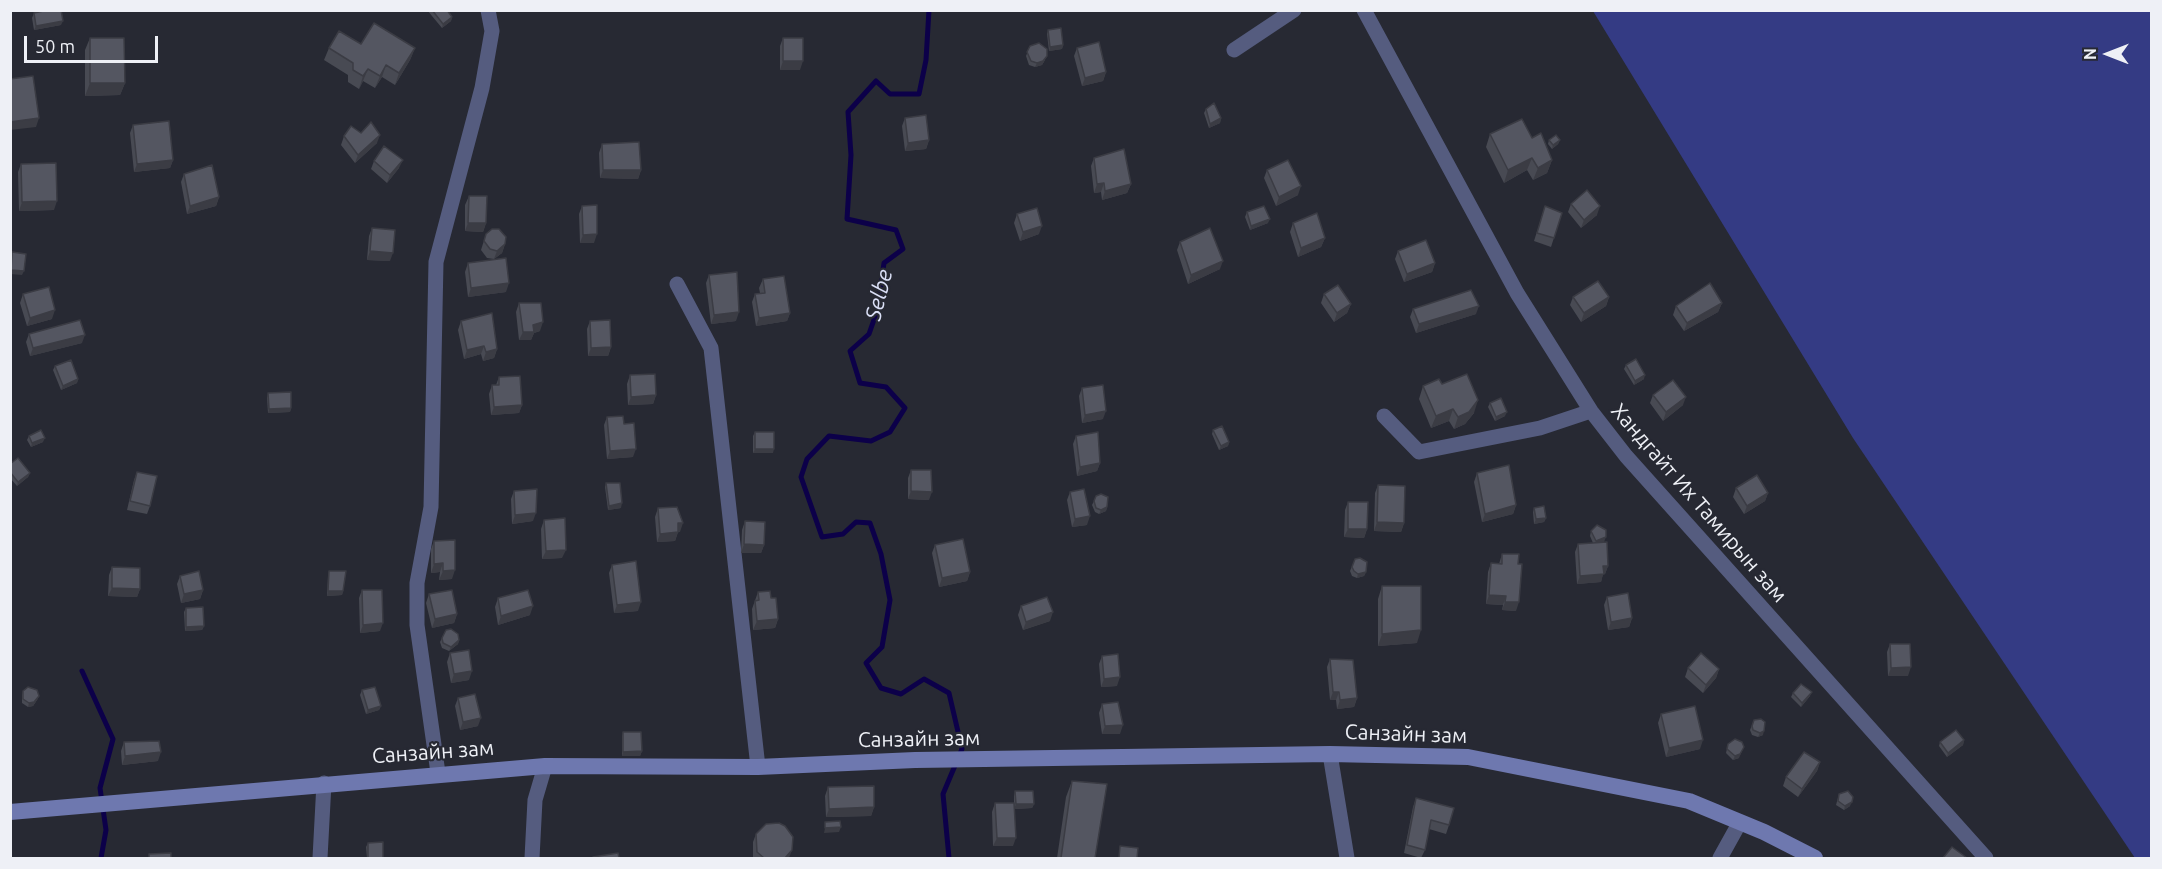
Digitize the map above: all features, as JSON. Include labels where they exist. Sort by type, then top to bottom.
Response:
[{"type":"main road","name":"Санзайн зам","points":[[10,812],[83,807],[122,800],[545,766],[758,767],[915,760],[1330,754],[1468,757],[1689,801],[1740,822],[1815,858]]},
{"type":"street","points":[[438,773],[417,625],[417,593],[431,507],[436,262],[482,88],[492,31],[488,10]]},
{"type":"street","points":[[1234,50],[1294,10]]},
{"type":"street","name":"Хандгайт Их Тамирын зам","points":[[1364,10],[1517,293],[1591,411],[1626,456],[1986,858]]},
{"type":"street","points":[[677,284],[711,348],[758,767]]},
{"type":"street","points":[[1384,416],[1419,452],[1540,428],[1591,411]]},
{"type":"street","points":[[1330,754],[1347,858]]},
{"type":"street","points":[[532,858],[535,800],[545,766]]},
{"type":"street","points":[[320,858],[324,783]]},
{"type":"street","points":[[1720,858],[1740,822]]},
{"type":"shaded area","points":[[1593,11],[2151,11],[2151,858],[2135,858],[1853,438]]},
{"type":"building","points":[[61,10],[63,21],[36,26],[34,13]]},
{"type":"building","points":[[432,10],[447,10],[452,17],[443,24]]},
{"type":"building","points":[[374,23],[415,48],[399,73],[386,65],[380,76],[368,69],[363,76],[353,70],[353,63],[329,48],[339,31],[361,44]]},
{"type":"building","points":[[1061,28],[1063,45],[1050,47],[1048,30]]},
{"type":"building","points":[[90,38],[124,38],[125,83],[90,83]]},
{"type":"building","points":[[783,38],[803,38],[803,61],[783,61]]},
{"type":"building","points":[[1099,42],[1106,72],[1085,78],[1077,48]]},
{"type":"building","points":[[1039,43],[1047,49],[1047,56],[1043,61],[1037,63],[1031,61],[1027,52],[1030,46]]},
{"type":"building","points":[[33,76],[39,118],[10,122],[10,79]]},
{"type":"building","points":[[1214,103],[1221,118],[1210,124],[1206,109]]},
{"type":"building","points":[[926,115],[929,140],[908,143],[905,118]]},
{"type":"building","points":[[1522,119],[1532,138],[1541,133],[1552,160],[1538,168],[1532,158],[1508,170],[1490,134]]},
{"type":"building","points":[[169,121],[173,160],[137,164],[133,125]]},
{"type":"building","points":[[371,122],[380,135],[358,155],[344,136],[351,126],[361,133]]},
{"type":"building","points":[[1556,135],[1560,140],[1553,145],[1549,140]]},
{"type":"building","points":[[639,142],[641,170],[603,170],[602,144]]},
{"type":"building","points":[[384,146],[403,160],[390,175],[374,161]]},
{"type":"building","points":[[1124,149],[1131,184],[1105,191],[1104,183],[1097,184],[1094,158]]},
{"type":"building","points":[[1288,160],[1301,186],[1279,197],[1267,170]]},
{"type":"building","points":[[56,163],[57,201],[22,202],[21,164]]},
{"type":"building","points":[[212,165],[219,197],[190,206],[184,174]]},
{"type":"building","points":[[1587,190],[1600,206],[1584,220],[1571,204]]},
{"type":"building","points":[[469,196],[487,196],[486,223],[468,223]]},
{"type":"building","points":[[597,205],[597,234],[583,235],[582,206]]},
{"type":"building","points":[[1264,206],[1270,219],[1251,226],[1247,212]]},
{"type":"building","points":[[1545,206],[1562,213],[1554,238],[1537,233]]},
{"type":"building","points":[[1037,208],[1042,226],[1023,232],[1017,214]]},
{"type":"building","points":[[1317,213],[1325,238],[1301,248],[1293,223]]},
{"type":"building","points":[[372,228],[395,230],[393,253],[370,251]]},
{"type":"building","points":[[1210,228],[1223,261],[1191,275],[1180,242]]},
{"type":"building","points":[[492,229],[499,229],[506,237],[505,244],[497,251],[490,249],[484,241],[486,234]]},
{"type":"building","points":[[1426,240],[1435,263],[1407,274],[1398,251]]},
{"type":"building","points":[[12,252],[26,254],[24,271],[11,270]]},
{"type":"building","points":[[506,258],[509,283],[471,288],[468,263]]},
{"type":"building","points":[[737,272],[739,312],[714,315],[709,275]]},
{"type":"building","points":[[784,276],[790,313],[759,318],[755,294],[765,293],[763,279]]},
{"type":"building","points":[[1598,281],[1609,297],[1584,313],[1573,297]]},
{"type":"building","points":[[1710,283],[1722,303],[1687,323],[1676,306]]},
{"type":"building","points":[[1338,285],[1351,304],[1337,313],[1324,294]]},
{"type":"building","points":[[49,287],[55,310],[30,318],[23,294]]},
{"type":"building","points":[[1471,290],[1479,306],[1419,324],[1413,309]]},
{"type":"building","points":[[519,303],[541,303],[543,322],[533,325],[534,332],[523,332]]},
{"type":"building","points":[[492,313],[497,349],[486,352],[484,346],[467,350],[461,321]]},
{"type":"building","points":[[80,320],[85,335],[33,348],[29,334]]},
{"type":"building","points":[[610,320],[611,347],[591,348],[590,321]]},
{"type":"building","points":[[1636,359],[1645,375],[1635,381],[1626,365]]},
{"type":"building","points":[[71,360],[78,379],[63,386],[55,366]]},
{"type":"building","points":[[655,374],[656,395],[631,397],[630,375]]},
{"type":"building","points":[[1467,374],[1478,400],[1469,412],[1458,417],[1453,409],[1436,416],[1423,386],[1439,379],[1442,384]]},
{"type":"building","points":[[520,376],[522,405],[494,407],[492,385],[499,385],[499,377]]},
{"type":"building","points":[[1673,380],[1686,397],[1666,412],[1653,395]]},
{"type":"building","points":[[1103,385],[1106,411],[1085,415],[1082,388]]},
{"type":"building","points":[[291,392],[291,408],[269,409],[268,393]]},
{"type":"building","points":[[1501,398],[1507,412],[1496,417],[1490,403]]},
{"type":"building","points":[[623,416],[624,424],[634,423],[636,449],[610,451],[607,417]]},
{"type":"building","points":[[1222,426],[1229,442],[1221,446],[1213,430]]},
{"type":"building","points":[[41,430],[45,438],[32,443],[29,436]]},
{"type":"building","points":[[755,432],[774,432],[774,449],[755,449]]},
{"type":"building","points":[[1098,432],[1100,463],[1080,467],[1076,436]]},
{"type":"building","points":[[18,458],[30,473],[18,482],[10,472],[10,464]]},
{"type":"building","points":[[1509,465],[1516,505],[1485,514],[1477,473]]},
{"type":"building","points":[[911,470],[931,470],[932,492],[911,491]]},
{"type":"building","points":[[137,472],[157,476],[150,506],[130,501]]},
{"type":"building","points":[[1757,475],[1768,493],[1747,506],[1736,488]]},
{"type":"building","points":[[606,483],[620,483],[622,503],[609,506]]},
{"type":"building","points":[[1378,485],[1405,486],[1404,523],[1377,522]]},
{"type":"building","points":[[537,489],[536,513],[515,515],[514,491]]},
{"type":"building","points":[[1084,489],[1090,516],[1075,519],[1070,492]]},
{"type":"building","points":[[1101,494],[1108,497],[1107,507],[1101,510],[1096,508],[1094,501],[1096,496]]},
{"type":"building","points":[[1348,502],[1368,502],[1367,529],[1348,529]]},
{"type":"building","points":[[1544,506],[1546,518],[1536,519],[1534,508]]},
{"type":"building","points":[[677,507],[683,523],[678,523],[678,532],[660,534],[658,508]]},
{"type":"building","points":[[565,518],[566,550],[546,551],[544,520]]},
{"type":"building","points":[[745,521],[765,522],[764,545],[744,544]]},
{"type":"building","points":[[1597,525],[1606,530],[1606,537],[1596,541],[1591,531]]},
{"type":"building","points":[[963,539],[970,572],[942,578],[935,545]]},
{"type":"building","points":[[455,540],[455,570],[443,571],[443,563],[434,564],[434,541]]},
{"type":"building","points":[[1607,542],[1608,566],[1603,566],[1604,574],[1580,576],[1578,544]]},
{"type":"building","points":[[1502,554],[1519,554],[1518,564],[1522,564],[1519,602],[1505,602],[1506,596],[1489,595],[1491,563],[1502,564]]},
{"type":"building","points":[[1360,558],[1367,562],[1366,572],[1358,574],[1352,567],[1355,559]]},
{"type":"building","points":[[636,561],[641,602],[617,605],[612,565]]},
{"type":"building","points":[[112,567],[140,568],[140,589],[112,588]]},
{"type":"building","points":[[199,571],[203,590],[184,594],[180,576]]},
{"type":"building","points":[[329,571],[346,571],[343,591],[328,591]]},
{"type":"building","points":[[1382,586],[1421,586],[1421,630],[1382,634]]},
{"type":"building","points":[[362,590],[382,590],[383,623],[363,625]]},
{"type":"building","points":[[452,590],[457,614],[435,619],[429,594]]},
{"type":"building","points":[[528,590],[533,606],[501,616],[498,598]]},
{"type":"building","points":[[770,591],[771,598],[776,598],[778,619],[757,621],[755,601],[759,600],[758,592]]},
{"type":"building","points":[[1628,593],[1632,618],[1611,622],[1607,597]]},
{"type":"building","points":[[1047,597],[1053,612],[1026,622],[1021,606]]},
{"type":"building","points":[[203,607],[204,626],[186,627],[186,608]]},
{"type":"building","points":[[451,629],[458,634],[459,640],[451,647],[443,643],[442,638],[446,630]]},
{"type":"building","points":[[1890,644],[1910,644],[1911,667],[1891,668]]},
{"type":"building","points":[[469,650],[472,671],[454,674],[450,653]]},
{"type":"building","points":[[1701,653],[1719,669],[1706,685],[1688,668]]},
{"type":"building","points":[[1118,654],[1120,677],[1104,679],[1102,656]]},
{"type":"building","points":[[1330,659],[1353,660],[1357,698],[1340,700],[1339,692],[1333,692]]},
{"type":"building","points":[[1801,684],[1812,692],[1802,703],[1793,693]]},
{"type":"building","points":[[28,687],[37,690],[39,696],[34,702],[29,703],[23,699],[23,691]]},
{"type":"building","points":[[375,687],[381,706],[368,710],[362,690]]},
{"type":"building","points":[[475,694],[481,718],[463,722],[458,698]]},
{"type":"building","points":[[1118,702],[1123,725],[1105,726],[1102,704]]},
{"type":"building","points":[[1695,706],[1703,740],[1669,748],[1661,714]]},
{"type":"building","points":[[1761,719],[1765,722],[1764,731],[1760,733],[1753,730],[1752,726],[1754,720]]},
{"type":"building","points":[[1956,730],[1964,740],[1948,753],[1940,742]]},
{"type":"building","points":[[623,732],[641,732],[642,751],[623,752]]},
{"type":"building","points":[[1735,739],[1742,742],[1744,747],[1740,754],[1735,756],[1727,749],[1728,744]]},
{"type":"building","points":[[159,741],[161,752],[125,756],[124,742]]},
{"type":"building","points":[[1804,752],[1820,762],[1802,789],[1786,777]]},
{"type":"building","points":[[1072,781],[1107,784],[1095,858],[1061,858]]},
{"type":"building","points":[[874,786],[874,807],[829,809],[828,787]]},
{"type":"building","points":[[1015,791],[1033,791],[1034,804],[1016,804]]},
{"type":"building","points":[[1848,791],[1853,797],[1852,802],[1845,806],[1838,801],[1839,794]]},
{"type":"building","points":[[1416,798],[1454,808],[1449,825],[1431,820],[1425,850],[1407,845]]},
{"type":"building","points":[[995,803],[1014,803],[1016,838],[997,838]]},
{"type":"building","points":[[840,821],[841,827],[825,828],[825,822]]},
{"type":"building","points":[[779,823],[785,826],[793,837],[792,850],[785,858],[764,858],[757,852],[756,834],[766,824]]},
{"type":"building","points":[[383,842],[383,858],[368,858],[368,843]]},
{"type":"building","points":[[1120,846],[1138,848],[1137,858],[1119,858]]},
{"type":"building","points":[[1952,847],[1967,858],[1943,858]]},
{"type":"building","points":[[171,853],[171,858],[149,858],[149,854]]},
{"type":"building","points":[[618,853],[619,858],[593,858],[593,857]]},
{"type":"waterway","name":"Selbe","points":[[929,10],[926,60],[919,94],[890,94],[876,81],[848,112],[851,155],[847,219],[896,230],[903,249],[884,263],[877,311],[869,334],[850,351],[860,383],[886,387],[905,408],[890,432],[871,441],[829,436],[807,459],[801,477],[822,537],[843,534],[856,522],[870,523],[881,554],[890,600],[882,647],[866,663],[881,688],[901,694],[924,679],[949,693],[962,749],[943,794],[949,858]]},
{"type":"waterway","points":[[82,671],[113,739],[100,788],[106,830],[101,858]]}]
